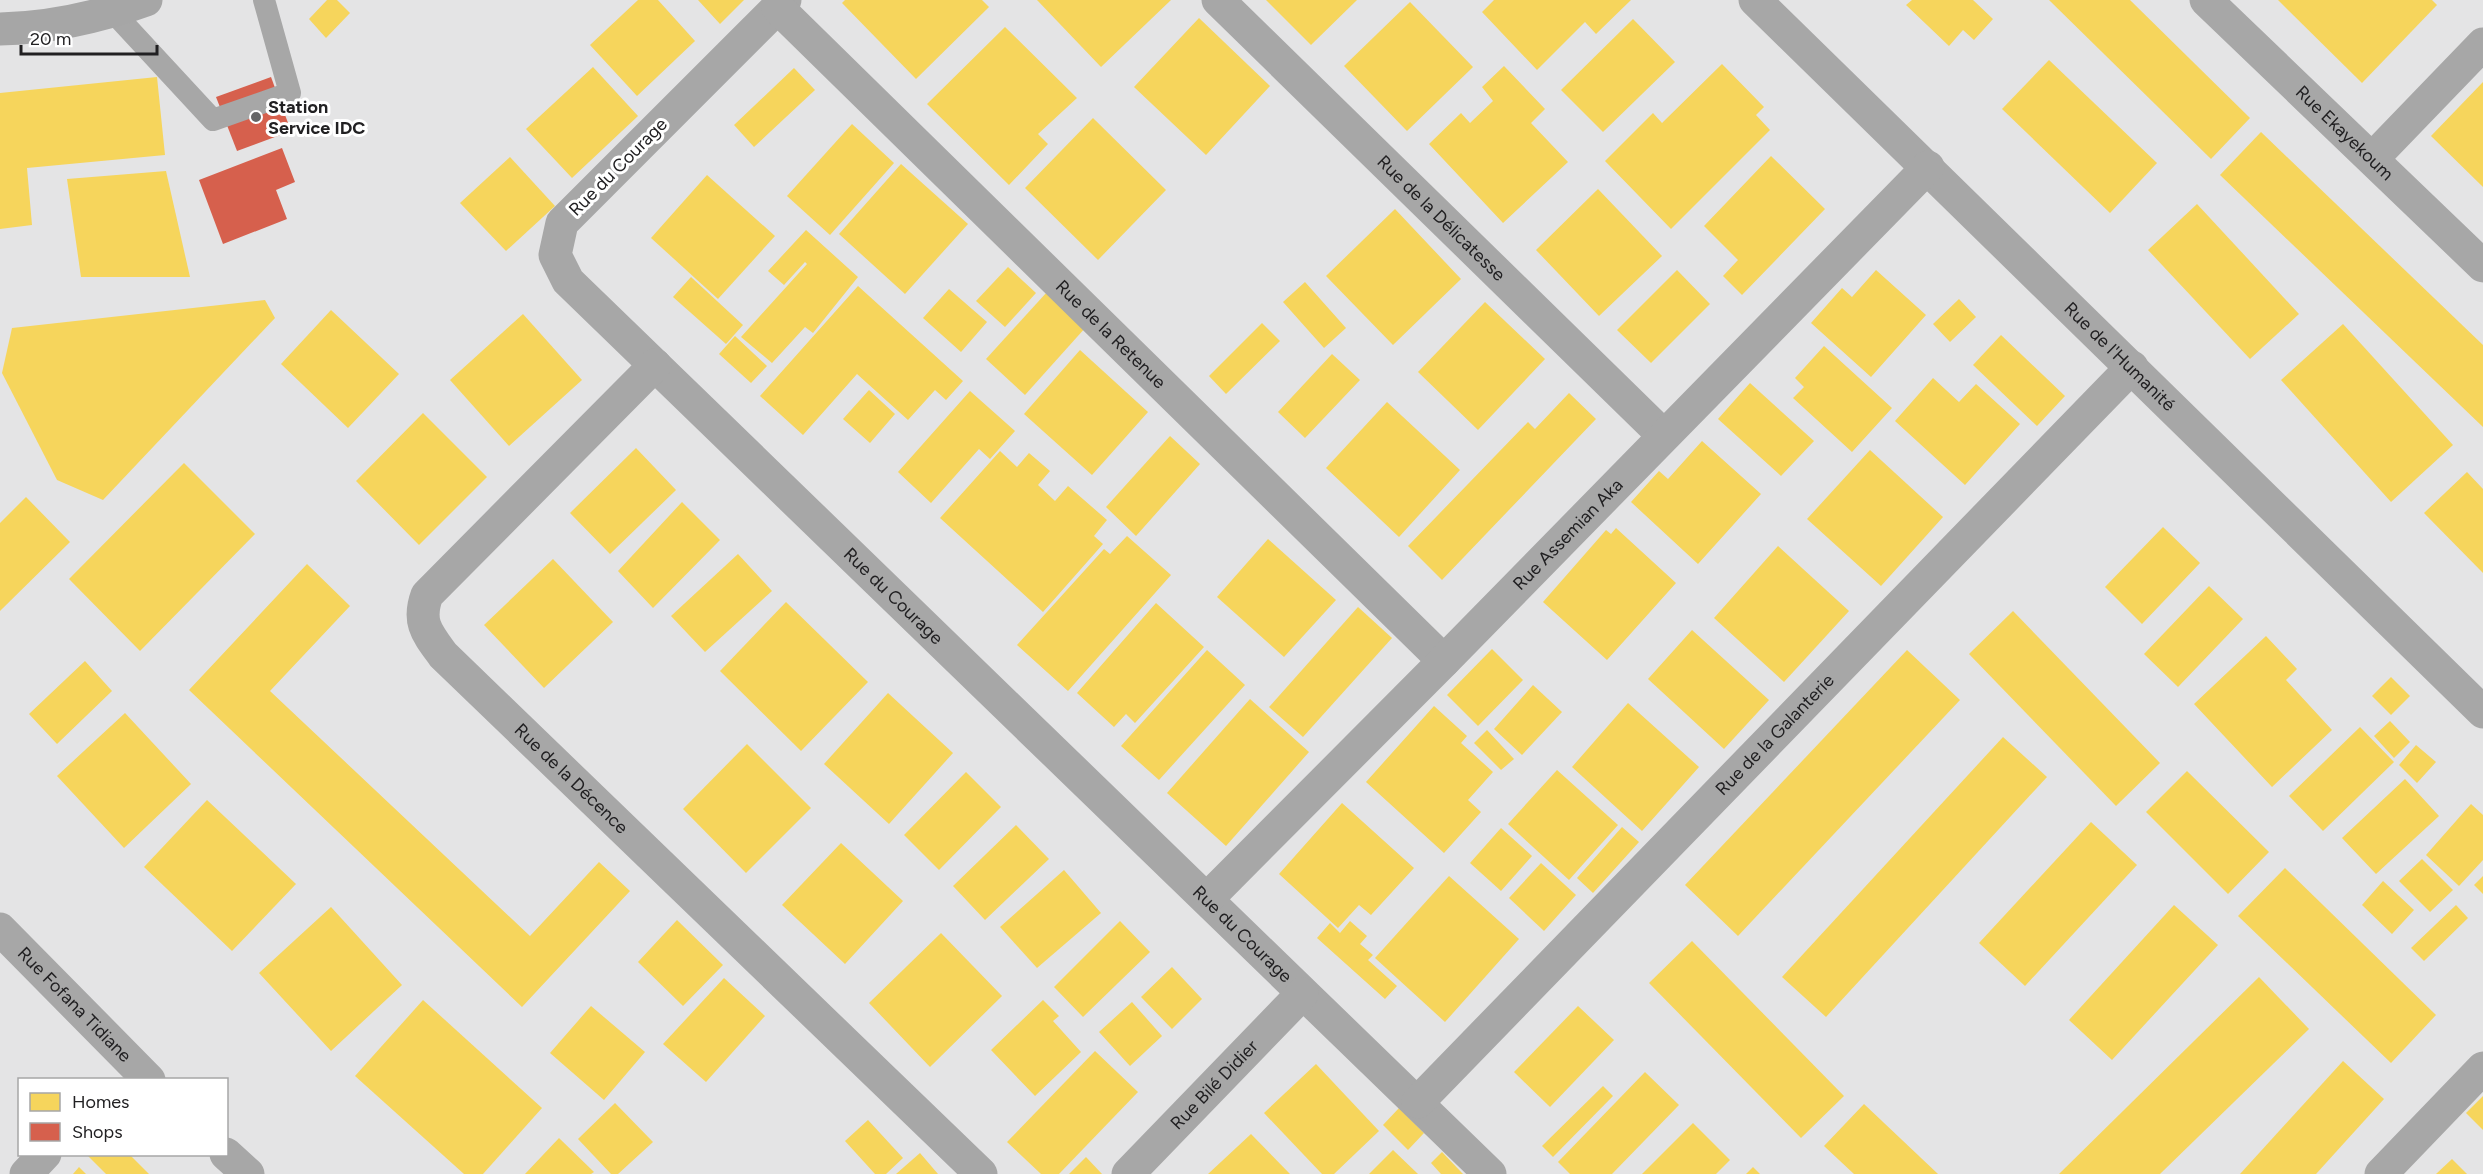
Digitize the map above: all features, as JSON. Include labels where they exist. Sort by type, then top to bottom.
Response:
[{"type":"street","points":[[0,29],[32,28],[113,12],[146,0]]},
{"type":"street","name":"Rue de la Délicatesse","points":[[1218,0],[1663,435]]},
{"type":"street","name":"Rue de l'Humanité","points":[[1755,0],[2483,712]]},
{"type":"street","name":"Rue Ekayekoum","points":[[2206,0],[2483,266]]},
{"type":"street","name":"Rue du Courage","points":[[782,4],[562,223],[555,255],[568,281],[1490,1174]]},
{"type":"street","name":"Rue de la Retenue","points":[[782,4],[1444,661]]},
{"type":"street","points":[[2373,158],[2483,44]]},
{"type":"street","name":"Rue Assemian Aka","points":[[1206,899],[1444,661],[1928,167]]},
{"type":"street","name":"Rue de la Décence","points":[[654,365],[427,595],[421,610],[426,633],[443,655],[981,1174]]},
{"type":"street","name":"Rue de la Galanterie","points":[[1418,1102],[2132,367]]},
{"type":"street","name":"Rue Fofana Tidiane","points":[[0,929],[134,1075]]},
{"type":"street","name":"Rue Bilé Didier","points":[[1128,1174],[1302,994]]},
{"type":"street","points":[[2381,1174],[2483,1068]]},
{"type":"street","points":[[26,1174],[44,1156]]},
{"type":"street","points":[[228,1156],[248,1174]]},
{"type":"lane","points":[[113,12],[213,120],[290,93],[264,0]]},
{"type":"building: Homes","points":[[327,0],[337,0],[350,13],[326,38],[309,19]]},
{"type":"building: Homes","points":[[638,0],[658,0],[695,41],[637,96],[590,45]]},
{"type":"building: Homes","points":[[698,0],[744,0],[720,24]]},
{"type":"building: Homes","points":[[845,0],[982,0],[989,7],[916,79],[842,3]]},
{"type":"building: Homes","points":[[1037,0],[1171,0],[1101,67]]},
{"type":"building: Homes","points":[[1266,0],[1357,0],[1311,45]]},
{"type":"building: Homes","points":[[1494,0],[1631,0],[1596,34],[1585,22],[1537,70],[1482,12]]},
{"type":"building: Homes","points":[[1912,0],[1973,0],[1993,19],[1974,40],[1963,30],[1949,46],[1906,5]]},
{"type":"building: Homes","points":[[2049,0],[2130,0],[2250,118],[2211,159]]},
{"type":"building: Homes","points":[[2278,0],[2432,0],[2437,5],[2362,83]]},
{"type":"building: Homes","points":[[1410,2],[1473,67],[1407,131],[1344,66]]},
{"type":"building: Homes","points":[[1199,18],[1270,86],[1206,155],[1134,87]]},
{"type":"building: Homes","points":[[1633,19],[1675,62],[1603,132],[1561,90]]},
{"type":"building: Homes","points":[[1005,27],[1077,98],[1038,134],[1048,144],[1009,185],[927,104]]},
{"type":"building: Homes","points":[[2049,60],[2157,163],[2110,213],[2002,109]]},
{"type":"building: Homes","points":[[1722,64],[1764,107],[1756,115],[1770,130],[1671,229],[1605,161],[1653,113],[1662,123]]},
{"type":"building: Homes","points":[[1504,66],[1545,109],[1531,123],[1568,162],[1503,223],[1429,144],[1461,113],[1470,123],[1493,101],[1482,87]]},
{"type":"building: Homes","points":[[593,67],[638,116],[572,178],[526,129]]},
{"type":"building: Homes","points":[[794,68],[815,90],[754,147],[734,125]]},
{"type":"building: Homes","points":[[157,77],[165,155],[27,168],[32,225],[0,229],[0,93]]},
{"type":"building: Homes","points":[[2483,82],[2483,187],[2431,136]]},
{"type":"building: Homes","points":[[1093,118],[1166,190],[1098,260],[1025,188]]},
{"type":"building: Homes","points":[[852,124],[894,163],[830,235],[787,196]]},
{"type":"building: Homes","points":[[2261,132],[2483,345],[2483,427],[2220,175]]},
{"type":"building: Homes","points":[[1771,156],[1825,209],[1742,295],[1723,276],[1738,260],[1704,226]]},
{"type":"building: Homes","points":[[510,157],[555,206],[506,251],[460,203]]},
{"type":"building: Homes","points":[[901,164],[968,224],[905,294],[839,234]]},
{"type":"building: Homes","points":[[166,171],[190,277],[81,277],[67,179]]},
{"type":"building: Homes","points":[[707,175],[775,236],[718,299],[651,238]]},
{"type":"building: Homes","points":[[1598,189],[1662,256],[1599,316],[1536,250]]},
{"type":"building: Homes","points":[[2197,204],[2299,314],[2250,359],[2148,250]]},
{"type":"building: Homes","points":[[1395,209],[1461,279],[1393,345],[1326,276]]},
{"type":"building: Homes","points":[[806,230],[858,277],[813,333],[805,327],[772,363],[741,337],[807,264],[805,262],[784,285],[768,271]]},
{"type":"building: Homes","points":[[1008,267],[1036,293],[1005,327],[976,301]]},
{"type":"building: Homes","points":[[1677,270],[1710,304],[1651,363],[1617,330]]},
{"type":"building: Homes","points":[[1876,270],[1926,315],[1871,377],[1811,323],[1842,288],[1852,297]]},
{"type":"building: Homes","points":[[691,277],[743,325],[726,344],[673,297]]},
{"type":"building: Homes","points":[[1305,282],[1346,328],[1324,348],[1283,302]]},
{"type":"building: Homes","points":[[858,286],[963,381],[946,400],[935,390],[908,420],[857,374],[803,435],[760,396]]},
{"type":"building: Homes","points":[[949,289],[987,322],[961,352],[923,318]]},
{"type":"building: Homes","points":[[1047,292],[1086,327],[1025,395],[986,359]]},
{"type":"building: Homes","points":[[1959,299],[1976,317],[1950,342],[1933,324]]},
{"type":"building: Homes","points":[[265,300],[275,318],[103,500],[57,480],[2,373],[12,328]]},
{"type":"building: Homes","points":[[1485,302],[1545,359],[1478,430],[1418,372]]},
{"type":"building: Homes","points":[[331,310],[399,374],[348,428],[281,364]]},
{"type":"building: Homes","points":[[523,314],[582,380],[509,446],[450,380]]},
{"type":"building: Homes","points":[[1262,323],[1280,341],[1226,394],[1209,376]]},
{"type":"building: Homes","points":[[2343,324],[2453,445],[2391,502],[2281,380]]},
{"type":"building: Homes","points":[[2001,335],[2065,396],[2037,426],[1973,365]]},
{"type":"building: Homes","points":[[735,336],[767,366],[751,383],[719,354]]},
{"type":"building: Homes","points":[[1824,346],[1892,408],[1852,452],[1793,398],[1804,387],[1795,378]]},
{"type":"building: Homes","points":[[1080,350],[1148,412],[1092,475],[1024,414]]},
{"type":"building: Homes","points":[[1332,354],[1360,380],[1305,438],[1278,412]]},
{"type":"building: Homes","points":[[1933,378],[1959,402],[1976,384],[2020,424],[1965,485],[1895,421]]},
{"type":"building: Homes","points":[[1750,383],[1814,441],[1781,476],[1718,419]]},
{"type":"building: Homes","points":[[869,390],[895,414],[870,443],[843,419]]},
{"type":"building: Homes","points":[[970,391],[1015,431],[990,459],[979,449],[931,503],[898,472]]},
{"type":"building: Homes","points":[[1569,393],[1596,419],[1442,580],[1408,546],[1528,422],[1535,429]]},
{"type":"building: Homes","points":[[1387,402],[1460,470],[1399,537],[1326,468]]},
{"type":"building: Homes","points":[[423,413],[487,477],[419,545],[356,481]]},
{"type":"building: Homes","points":[[1170,436],[1200,464],[1136,536],[1106,507]]},
{"type":"building: Homes","points":[[1702,441],[1761,494],[1698,564],[1631,502],[1659,471],[1668,479]]},
{"type":"building: Homes","points":[[636,448],[676,490],[610,554],[570,513]]},
{"type":"building: Homes","points":[[1870,450],[1943,517],[1881,586],[1807,519]]},
{"type":"building: Homes","points":[[1000,451],[1017,467],[1029,453],[1050,471],[1038,485],[1055,501],[1068,486],[1107,520],[1094,536],[1103,544],[1043,612],[940,518]]},
{"type":"building: Homes","points":[[184,463],[255,534],[140,651],[69,579]]},
{"type":"building: Homes","points":[[2467,472],[2483,489],[2483,573],[2424,513]]},
{"type":"building: Homes","points":[[26,497],[70,542],[0,611],[0,523]]},
{"type":"building: Homes","points":[[682,502],[720,540],[653,608],[618,571]]},
{"type":"building: Homes","points":[[2163,527],[2200,563],[2142,624],[2105,587]]},
{"type":"building: Homes","points":[[1616,528],[1676,583],[1607,660],[1543,602],[1606,530],[1611,534]]},
{"type":"building: Homes","points":[[1127,536],[1171,575],[1068,691],[1017,645],[1104,549],[1110,554]]},
{"type":"building: Homes","points":[[1268,539],[1336,600],[1284,657],[1217,597]]},
{"type":"building: Homes","points":[[1778,546],[1849,611],[1784,682],[1714,618]]},
{"type":"building: Homes","points":[[738,554],[772,591],[705,652],[671,616]]},
{"type":"building: Homes","points":[[553,559],[613,622],[544,688],[484,625]]},
{"type":"building: Homes","points":[[307,564],[350,606],[270,691],[530,936],[599,862],[630,891],[522,1007],[189,690]]},
{"type":"building: Homes","points":[[2209,586],[2243,619],[2178,687],[2144,654]]},
{"type":"building: Homes","points":[[786,602],[868,682],[801,751],[720,671]]},
{"type":"building: Homes","points":[[1156,603],[1204,647],[1135,723],[1126,714],[1114,727],[1077,693]]},
{"type":"building: Homes","points":[[1358,607],[1392,638],[1303,737],[1269,707]]},
{"type":"building: Homes","points":[[2013,611],[2160,763],[2116,806],[1969,654]]},
{"type":"building: Homes","points":[[1692,630],[1769,700],[1724,749],[1648,679]]},
{"type":"building: Homes","points":[[2266,636],[2297,669],[2286,680],[2332,730],[2272,787],[2194,704]]},
{"type":"building: Homes","points":[[1492,649],[1523,680],[1478,726],[1447,695]]},
{"type":"building: Homes","points":[[1207,650],[1245,685],[1159,780],[1121,746]]},
{"type":"building: Homes","points":[[1907,650],[1960,700],[1738,936],[1685,885]]},
{"type":"building: Homes","points":[[85,661],[112,691],[57,744],[29,714]]},
{"type":"building: Homes","points":[[2391,677],[2410,696],[2391,715],[2372,696]]},
{"type":"building: Homes","points":[[1533,685],[1562,712],[1522,755],[1494,729]]},
{"type":"building: Homes","points":[[888,693],[953,753],[889,824],[824,764]]},
{"type":"building: Homes","points":[[1250,699],[1309,752],[1226,846],[1167,793]]},
{"type":"building: Homes","points":[[1628,703],[1699,767],[1642,831],[1572,767]]},
{"type":"building: Homes","points":[[1434,706],[1467,736],[1461,743],[1493,772],[1468,800],[1481,812],[1444,853],[1366,782]]},
{"type":"building: Homes","points":[[125,713],[191,784],[124,848],[57,776]]},
{"type":"building: Homes","points":[[2390,721],[2410,742],[2394,758],[2374,736]]},
{"type":"building: Homes","points":[[2360,727],[2394,762],[2323,831],[2289,796]]},
{"type":"building: Homes","points":[[1487,730],[1514,759],[1501,770],[1474,743]]},
{"type":"building: Homes","points":[[2003,737],[2047,777],[1826,1017],[1782,977]]},
{"type":"building: Homes","points":[[747,744],[811,808],[746,873],[683,809]]},
{"type":"building: Homes","points":[[2416,745],[2436,762],[2417,783],[2399,765]]},
{"type":"building: Homes","points":[[1557,770],[1618,825],[1569,880],[1508,824]]},
{"type":"building: Homes","points":[[2187,771],[2269,852],[2228,894],[2146,812]]},
{"type":"building: Homes","points":[[966,772],[1001,807],[939,870],[904,835]]},
{"type":"building: Homes","points":[[2405,779],[2439,816],[2376,874],[2342,838]]},
{"type":"building: Homes","points":[[207,800],[296,884],[232,951],[144,867]]},
{"type":"building: Homes","points":[[1342,803],[1414,868],[1371,915],[1359,905],[1338,928],[1279,874]]},
{"type":"building: Homes","points":[[2471,804],[2483,815],[2483,860],[2459,886],[2426,855]]},
{"type":"building: Homes","points":[[2091,822],[2137,865],[2025,986],[1979,943]]},
{"type":"building: Homes","points":[[1016,825],[1049,859],[985,920],[953,886]]},
{"type":"building: Homes","points":[[1622,827],[1639,842],[1593,893],[1577,878]]},
{"type":"building: Homes","points":[[1501,828],[1532,856],[1501,891],[1470,863]]},
{"type":"building: Homes","points":[[841,843],[903,901],[845,964],[782,905]]},
{"type":"building: Homes","points":[[2422,859],[2453,890],[2430,912],[2399,881]]},
{"type":"building: Homes","points":[[1541,863],[1576,895],[1544,931],[1509,898]]},
{"type":"building: Homes","points":[[2285,868],[2436,1015],[2391,1063],[2238,916]]},
{"type":"building: Homes","points":[[1064,870],[1101,913],[1037,968],[1000,927]]},
{"type":"building: Homes","points":[[1449,876],[1519,939],[1445,1022],[1375,958]]},
{"type":"building: Homes","points":[[2483,876],[2483,894],[2474,885]]},
{"type":"building: Homes","points":[[2383,881],[2414,910],[2392,934],[2362,905]]},
{"type":"building: Homes","points":[[2174,905],[2218,945],[2112,1060],[2069,1020]]},
{"type":"building: Homes","points":[[2456,905],[2468,918],[2424,961],[2411,948]]},
{"type":"building: Homes","points":[[331,907],[402,985],[331,1051],[259,973]]},
{"type":"building: Homes","points":[[677,920],[723,965],[683,1006],[638,962]]},
{"type":"building: Homes","points":[[1120,921],[1150,952],[1083,1017],[1054,987]]},
{"type":"building: Homes","points":[[1350,921],[1367,936],[1360,944],[1373,955],[1368,960],[1397,986],[1385,999],[1317,938],[1330,923],[1340,933]]},
{"type":"building: Homes","points":[[941,933],[1002,996],[930,1067],[869,1003]]},
{"type":"building: Homes","points":[[1692,941],[1844,1096],[1801,1138],[1649,983]]},
{"type":"building: Homes","points":[[1172,967],[1202,999],[1172,1029],[1141,997]]},
{"type":"building: Homes","points":[[2259,977],[2309,1029],[2160,1174],[2059,1174]]},
{"type":"building: Homes","points":[[724,978],[765,1016],[706,1082],[663,1044]]},
{"type":"building: Homes","points":[[423,1000],[542,1108],[483,1174],[464,1174],[355,1076]]},
{"type":"building: Homes","points":[[1043,1000],[1059,1016],[1053,1021],[1081,1052],[1035,1096],[991,1050]]},
{"type":"building: Homes","points":[[1132,1002],[1162,1036],[1130,1066],[1099,1032]]},
{"type":"building: Homes","points":[[591,1006],[645,1052],[604,1100],[550,1053]]},
{"type":"building: Homes","points":[[1578,1006],[1614,1040],[1550,1107],[1514,1072]]},
{"type":"building: Homes","points":[[1095,1051],[1138,1092],[1059,1174],[1041,1174],[1007,1142]]},
{"type":"building: Homes","points":[[2343,1061],[2384,1099],[2316,1174],[2240,1174]]},
{"type":"building: Homes","points":[[1316,1064],[1379,1131],[1334,1174],[1322,1174],[1264,1113]]},
{"type":"building: Homes","points":[[1645,1072],[1679,1105],[1612,1174],[1570,1174],[1558,1162]]},
{"type":"building: Homes","points":[[1603,1086],[1613,1096],[1553,1157],[1542,1146]]},
{"type":"building: Homes","points":[[2483,1096],[2483,1130],[2466,1113]]},
{"type":"building: Homes","points":[[615,1103],[653,1142],[618,1174],[611,1174],[578,1139]]},
{"type":"building: Homes","points":[[1864,1104],[1938,1174],[1854,1174],[1824,1146]]},
{"type":"building: Homes","points":[[1399,1108],[1424,1133],[1408,1150],[1383,1125]]},
{"type":"building: Homes","points":[[868,1120],[903,1158],[886,1174],[875,1174],[845,1141]]},
{"type":"building: Homes","points":[[1693,1123],[1730,1160],[1716,1174],[1642,1174]]},
{"type":"building: Homes","points":[[1251,1134],[1290,1174],[1208,1174]]},
{"type":"building: Homes","points":[[559,1138],[594,1172],[591,1174],[525,1174]]},
{"type":"building: Homes","points":[[1393,1150],[1418,1174],[1369,1174]]},
{"type":"building: Homes","points":[[1442,1152],[1463,1174],[1441,1174],[1431,1163]]},
{"type":"building: Homes","points":[[920,1153],[938,1174],[896,1174]]},
{"type":"building: Homes","points":[[88,1156],[131,1156],[149,1174],[106,1174]]},
{"type":"building: Homes","points":[[1086,1157],[1102,1174],[1069,1174]]},
{"type":"building: Homes","points":[[2452,1159],[2467,1174],[2436,1174]]},
{"type":"building: Homes","points":[[79,1167],[86,1174],[73,1174]]},
{"type":"building: Homes","points":[[1753,1167],[1760,1174],[1746,1174]]},
{"type":"building: Shops","points":[[271,77],[291,131],[237,151],[216,97]]},
{"type":"building: Shops","points":[[282,148],[295,182],[276,190],[287,219],[223,244],[199,180]]},
{"type":"place","name":"Station Service IDC","points":[[256,117]]}]
